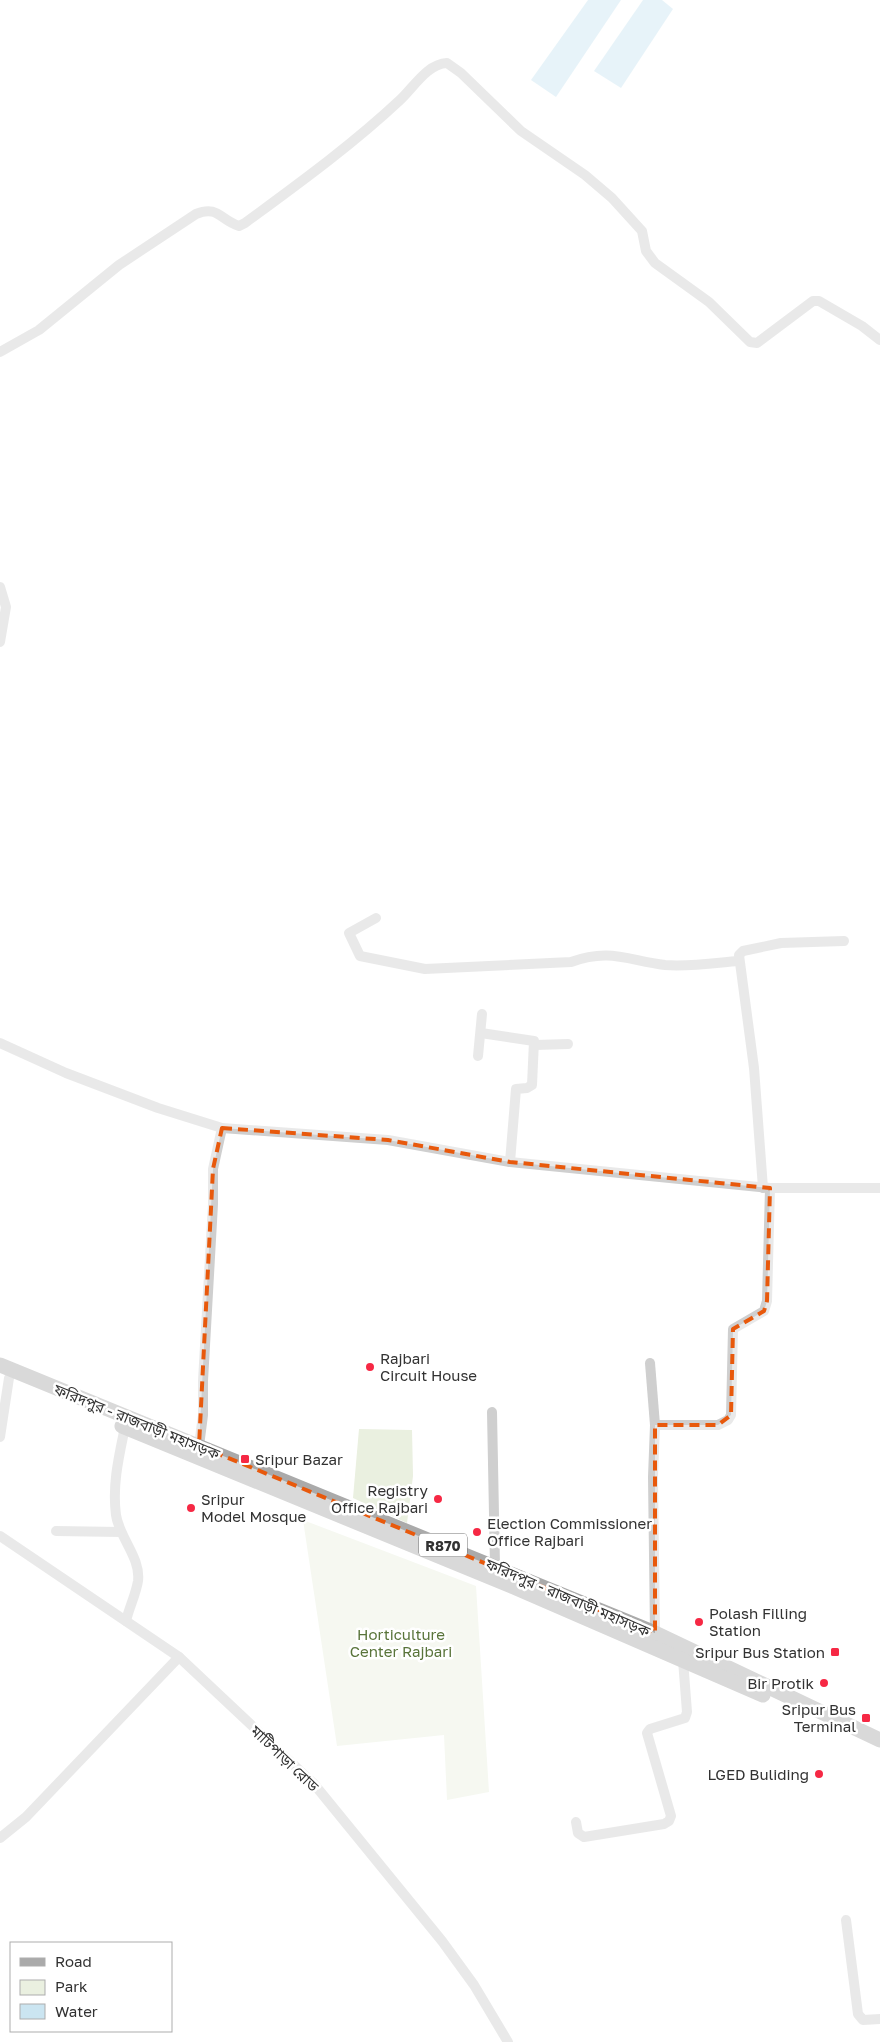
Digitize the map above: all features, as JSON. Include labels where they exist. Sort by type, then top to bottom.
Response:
[{"type":"main road","name":"ফরিদপুর - রাজবাড়ী মহাসড়ক","points":[[0,1365],[495,1566],[880,1740]]},
{"type":"main road","name":"ফরিদপুর - রাজবাড়ী মহাসড়ক","points":[[4,1376],[125,1427],[653,1639],[683,1660],[880,1748]]},
{"type":"street","points":[[0,352],[39,330],[104,276],[196,214],[207,209],[218,213],[231,224],[239,226],[245,223],[314,173],[401,99],[432,67],[447,63],[521,131],[586,174],[612,198],[642,231],[646,251],[655,263],[710,302],[750,342],[757,343],[766,338],[813,301],[819,301],[862,326],[880,340]]},
{"type":"street","points":[[0,587],[6,607],[0,642]]},
{"type":"street","points":[[376,918],[349,933],[360,956],[426,969],[570,962],[590,955],[609,954],[667,965],[738,962]]},
{"type":"street","points":[[655,1425],[718,1425],[728,1420],[731,1415],[733,1329],[764,1311],[767,1300],[766,1188],[754,1068],[738,962],[739,956],[743,951],[781,943],[844,941]]},
{"type":"street","points":[[478,1056],[482,1014]]},
{"type":"street","points":[[481,1034],[531,1038],[534,1040],[532,1085],[527,1088],[516,1089],[510,1162]]},
{"type":"street","points":[[0,1043],[66,1074],[158,1108],[222,1128],[388,1140],[510,1162],[766,1188],[880,1188]]},
{"type":"street","points":[[535,1045],[568,1044]]},
{"type":"street","points":[[199,1446],[204,1415],[203,1381],[213,1204],[213,1169],[222,1128]]},
{"type":"street","points":[[650,1364],[655,1425],[653,1477],[653,1639]]},
{"type":"street","points":[[0,1437],[4,1376]]},
{"type":"street","points":[[492,1412],[495,1566]]},
{"type":"street","points":[[125,1427],[116,1479],[116,1515],[120,1532],[138,1572],[138,1581],[126,1621]]},
{"type":"street","points":[[56,1531],[120,1532]]},
{"type":"street","name":"মাটিপাড়া রোড","points":[[0,1536],[179,1657],[314,1784],[442,1941],[474,1985],[508,2042]]},
{"type":"street","points":[[0,1838],[26,1817],[179,1657]]},
{"type":"street","points":[[576,1822],[578,1833],[584,1838],[664,1824],[669,1821],[670,1816],[647,1733],[650,1729],[686,1718],[683,1660]]},
{"type":"street","points":[[846,1920],[858,2014],[864,2020],[880,2019]]},
{"type":"highlighted area","points":[[222,1128],[388,1140],[510,1162],[770,1188],[767,1301],[764,1311],[733,1329],[731,1415],[718,1425],[655,1425],[655,1633],[199,1446],[213,1169]]},
{"type":"green space","points":[[359,1429],[412,1430],[413,1476],[407,1523],[353,1498]]},
{"type":"green space","name":"Horticulture Center Rajbari","points":[[303,1520],[476,1586],[489,1792],[447,1800],[444,1735],[337,1746]]},
{"type":"water","points":[[588,0],[621,0],[556,97],[531,80]]},
{"type":"water","points":[[643,0],[662,0],[673,9],[621,88],[594,71]]},
{"type":"place","name":"Rajbari Circuit House","points":[[370,1367]]},
{"type":"place","name":"Sripur Bazar","points":[[245,1459]]},
{"type":"place","name":"Registry Office Rajbari","points":[[438,1499]]},
{"type":"place","name":"Sripur Model Mosque","points":[[191,1508]]},
{"type":"place","name":"Election Commissioner Office Rajbari","points":[[477,1532]]},
{"type":"place","name":"Polash Filling Station","points":[[699,1622]]},
{"type":"place","name":"Sripur Bus Station","points":[[835,1652]]},
{"type":"place","name":"Bir Protik","points":[[824,1683]]},
{"type":"place","name":"Sripur Bus Terminal","points":[[866,1718]]},
{"type":"place","name":"LGED Buliding","points":[[819,1774]]}]
